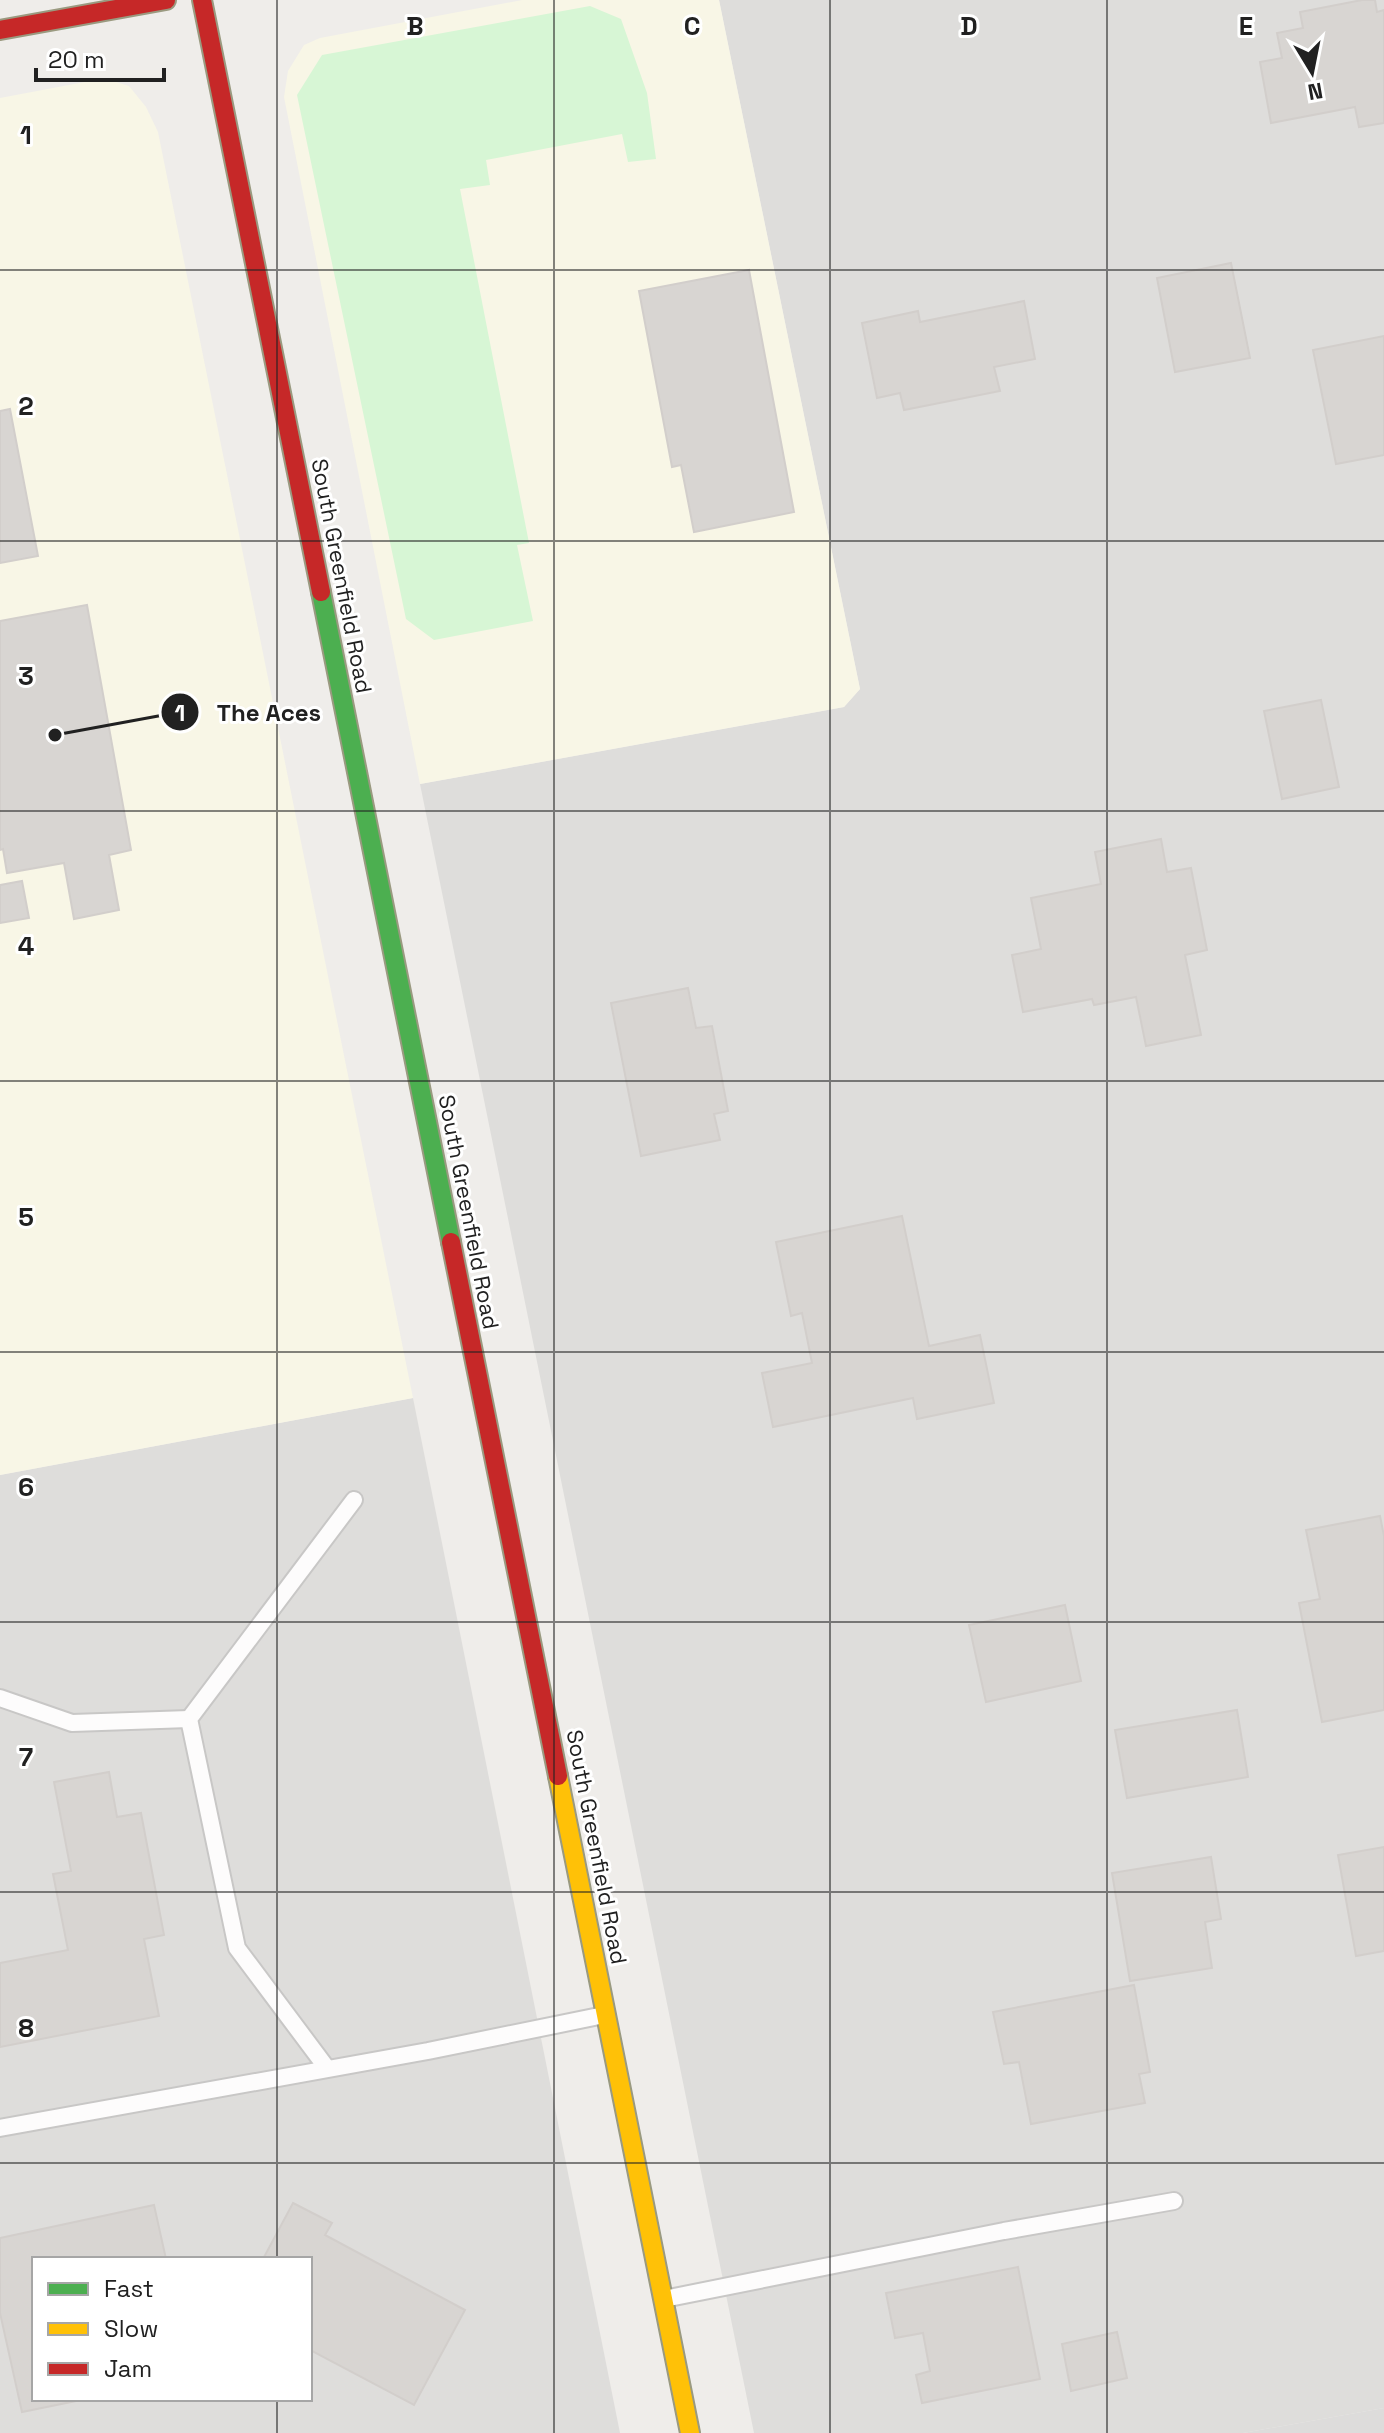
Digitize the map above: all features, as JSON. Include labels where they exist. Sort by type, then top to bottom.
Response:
[{"type":"main road","points":[[0,30],[166,0]]},
{"type":"main road","name":"South Greenfield Road","points":[[202,0],[690,2433]]},
{"type":"lane","points":[[326,2067],[237,1948],[189,1719],[354,1500]]},
{"type":"lane","points":[[0,1698],[72,1723],[189,1719]]},
{"type":"lane","points":[[0,2128],[428,2051],[606,2015]]},
{"type":"lane","points":[[663,2299],[1004,2231],[1174,2201]]},
{"type":"shaded area","points":[[522,0],[719,0],[860,689],[844,707],[420,784],[284,97],[288,71],[304,45],[320,38]]},
{"type":"shaded area","points":[[719,0],[1384,0],[1384,2408],[1243,2433],[754,2433],[420,784],[844,707],[860,689]]},
{"type":"shaded area","points":[[90,81],[113,81],[129,86],[146,107],[158,132],[413,1398],[0,1475],[0,98]]},
{"type":"shaded area","points":[[413,1398],[620,2433],[0,2433],[0,1475]]},
{"type":"shaded area","points":[[1384,2408],[1384,2433],[1243,2433]]},
{"type":"green space","points":[[590,6],[621,19],[647,93],[656,159],[628,162],[622,134],[486,160],[490,185],[460,189],[529,543],[517,545],[533,621],[434,640],[406,619],[297,95],[322,55]]},
{"type":"building","points":[[1375,0],[1377,12],[1384,10],[1384,123],[1359,127],[1355,107],[1271,123],[1260,62],[1282,58],[1277,33],[1303,28],[1300,12]]},
{"type":"building","points":[[1231,263],[1250,358],[1175,372],[1157,278]]},
{"type":"building","points":[[749,270],[794,512],[694,532],[681,465],[672,467],[639,291]]},
{"type":"building","points":[[1024,301],[1035,359],[994,367],[1000,391],[904,410],[900,393],[877,398],[862,323],[918,311],[920,322]]},
{"type":"building","points":[[1384,336],[1384,455],[1336,464],[1313,350]]},
{"type":"building","points":[[10,409],[38,556],[0,563],[0,411]]},
{"type":"building","points":[[87,605],[131,850],[109,855],[119,910],[74,919],[64,863],[7,873],[3,849],[0,850],[0,621]]},
{"type":"building","points":[[1321,700],[1339,787],[1282,799],[1264,711]]},
{"type":"building","points":[[1161,839],[1167,872],[1191,868],[1207,950],[1185,955],[1201,1035],[1146,1046],[1136,997],[1094,1005],[1092,999],[1023,1012],[1012,955],[1041,949],[1031,898],[1101,884],[1095,852]]},
{"type":"building","points":[[22,881],[29,918],[0,923],[0,885]]},
{"type":"building","points":[[688,988],[696,1028],[712,1026],[728,1111],[714,1114],[720,1140],[641,1156],[611,1003]]},
{"type":"building","points":[[902,1216],[929,1346],[980,1335],[994,1403],[917,1419],[913,1398],[773,1427],[762,1373],[812,1363],[802,1313],[791,1316],[776,1242]]},
{"type":"building","points":[[1380,1516],[1384,1536],[1384,1710],[1322,1722],[1299,1603],[1320,1599],[1306,1530]]},
{"type":"building","points":[[1065,1605],[1081,1681],[986,1702],[969,1625]]},
{"type":"building","points":[[1237,1710],[1248,1777],[1127,1798],[1115,1730]]},
{"type":"building","points":[[109,1772],[117,1817],[141,1813],[164,1935],[144,1939],[159,2016],[0,2047],[0,1963],[68,1950],[53,1874],[71,1871],[54,1782]]},
{"type":"building","points":[[1384,1847],[1384,1951],[1356,1956],[1338,1855]]},
{"type":"building","points":[[1211,1857],[1221,1919],[1205,1922],[1212,1968],[1130,1981],[1112,1873]]},
{"type":"building","points":[[1134,1985],[1150,2072],[1139,2074],[1145,2103],[1031,2124],[1019,2062],[1004,2064],[993,2012]]},
{"type":"building","points":[[293,2203],[332,2223],[325,2235],[465,2310],[414,2405],[312,2351],[312,2257],[264,2257]]},
{"type":"building","points":[[154,2205],[166,2257],[32,2257],[32,2401],[76,2401],[22,2412],[0,2313],[0,2238]]},
{"type":"building","points":[[1018,2267],[1040,2379],[922,2403],[916,2375],[930,2371],[923,2333],[895,2338],[886,2293]]},
{"type":"building","points":[[1117,2332],[1127,2378],[1071,2391],[1062,2344]]},
{"type":"traffic: fast","points":[[321,592],[451,1242]]},
{"type":"traffic: slow","points":[[558,1776],[690,2433]]},
{"type":"traffic: jam","points":[[0,30],[166,0]]},
{"type":"traffic: jam","points":[[202,0],[321,592]]},
{"type":"traffic: jam","points":[[451,1242],[558,1776]]},
{"type":"place","name":"The Aces","points":[[55,735]]}]
